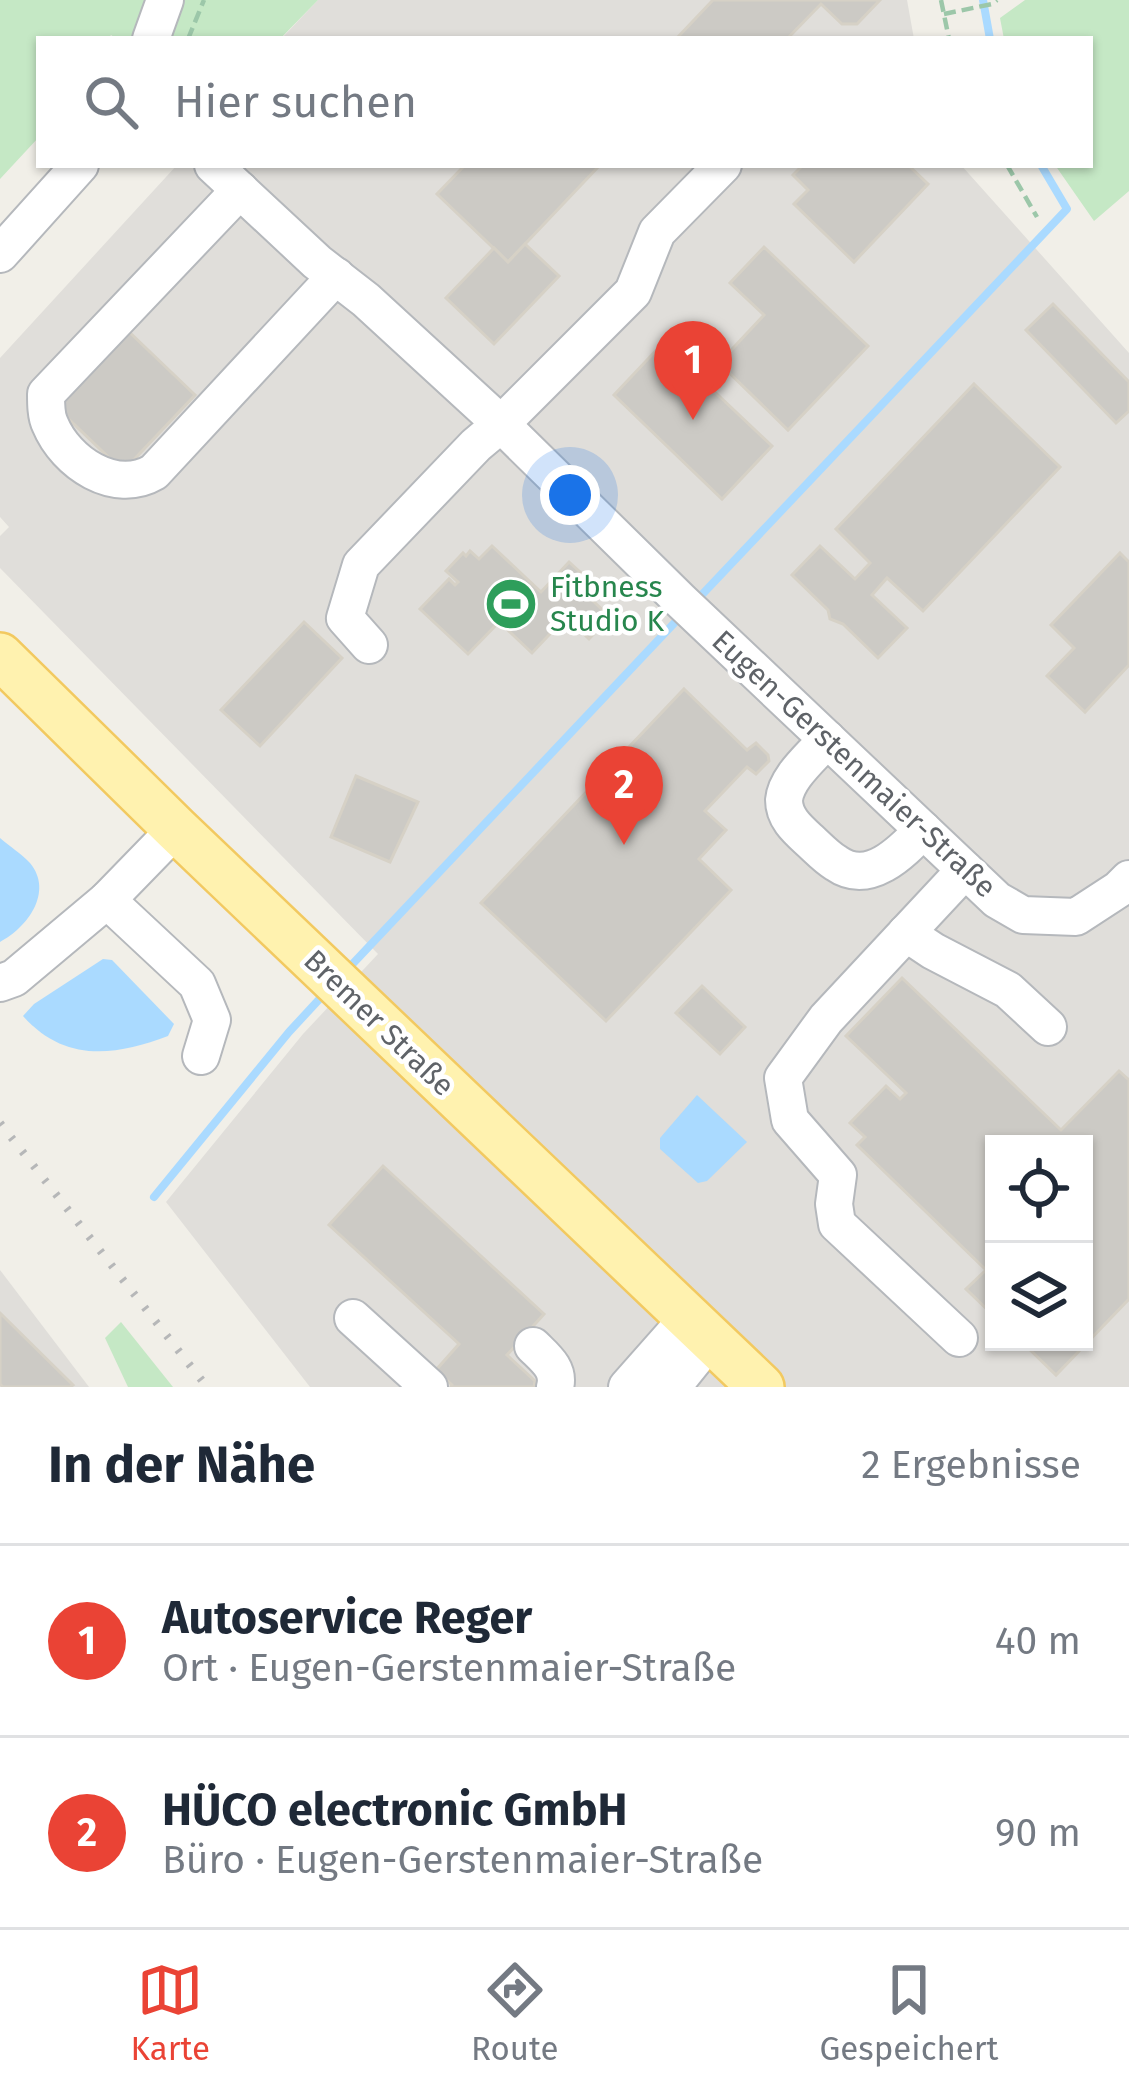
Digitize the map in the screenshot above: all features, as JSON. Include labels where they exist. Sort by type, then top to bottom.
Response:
[{"type":"main road","name":"Bremer Straße","points":[[0,656],[761,1387]]},
{"type":"street","points":[[152,36],[165,0]]},
{"type":"street","points":[[0,254],[77,168]]},
{"type":"street","name":"Eugen-Gerstenmaier-Straße","points":[[216,168],[501,424],[997,900],[1023,915],[1076,917],[1129,879]]},
{"type":"street","points":[[369,645],[345,618],[361,565],[633,292],[657,232],[720,168]]},
{"type":"street","points":[[240,190],[46,394],[48,422],[66,449],[94,474],[119,482],[154,472],[336,276]]},
{"type":"street","points":[[827,739],[791,779],[784,801],[791,824],[850,871],[869,871],[889,861],[923,830]]},
{"type":"street","points":[[0,983],[14,978],[106,900],[176,829]]},
{"type":"street","points":[[959,1338],[837,1224],[838,1175],[790,1120],[783,1078],[826,1019],[965,870]]},
{"type":"street","points":[[106,900],[197,984],[212,1020],[201,1056]]},
{"type":"street","points":[[906,933],[1008,990],[1048,1027]]},
{"type":"street","points":[[353,1318],[429,1387]]},
{"type":"street","points":[[627,1387],[699,1329]]},
{"type":"street","points":[[666,1387],[681,1376],[699,1329]]},
{"type":"street","points":[[533,1346],[552,1365],[555,1387]]},
{"type":"path","points":[[189,36],[204,0]]},
{"type":"path","points":[[941,0],[948,36]]},
{"type":"path","points":[[944,14],[995,2]]},
{"type":"path","points":[[1009,168],[1037,217]]},
{"type":"shaded area","points":[[318,0],[907,0],[913,36],[284,36]]},
{"type":"shaded area","points":[[174,168],[964,168],[1129,353],[1129,1387],[310,1387],[166,1202],[303,1034],[378,954],[0,568],[0,536],[9,527],[0,517],[0,358]]},
{"type":"shaded area","points":[[0,1270],[89,1387],[0,1387]]},
{"type":"green space","points":[[0,0],[318,0],[283,36],[36,36],[36,140],[0,179]]},
{"type":"green space","points":[[1025,0],[1129,0],[1129,191],[1094,221],[1057,168],[1093,168],[1093,36],[1003,36],[1000,18]]},
{"type":"green space","points":[[121,1322],[173,1387],[128,1387],[105,1338]]},
{"type":"water","points":[[0,838],[30,863],[39,886],[28,918],[0,942]]},
{"type":"water","points":[[103,959],[112,960],[174,1024],[168,1036],[129,1048],[91,1051],[56,1042],[23,1016]]},
{"type":"water","points":[[697,1095],[747,1142],[707,1181],[698,1183],[660,1149],[660,1138]]},
{"type":"building","points":[[713,0],[880,0],[857,24],[842,24],[821,4],[790,36],[679,36]]},
{"type":"building","points":[[462,168],[597,168],[508,262],[437,194]]},
{"type":"building","points":[[800,168],[911,168],[928,184],[854,262],[794,204],[808,190],[793,175]]},
{"type":"building","points":[[525,244],[559,276],[494,344],[446,298],[494,248],[508,262]]},
{"type":"building","points":[[764,247],[868,346],[788,430],[719,363],[764,315],[730,283]]},
{"type":"building","points":[[1053,304],[1129,382],[1129,411],[1116,423],[1026,330]]},
{"type":"building","points":[[125,328],[195,395],[123,471],[53,404]]},
{"type":"building","points":[[663,343],[772,446],[722,499],[614,395]]},
{"type":"building","points":[[974,384],[1060,467],[923,611],[887,578],[872,595],[907,628],[878,658],[843,624],[830,619],[828,610],[792,575],[820,546],[855,579],[870,563],[836,529]]},
{"type":"building","name":"Fitbness Studio K","points":[[492,546],[541,592],[569,562],[600,590],[591,599],[610,617],[589,639],[566,617],[532,653],[493,616],[497,624],[468,654],[420,609],[449,579],[455,585],[458,582],[446,571],[463,553],[466,556],[470,551],[479,559]]},
{"type":"building","points":[[1120,553],[1129,562],[1129,665],[1085,712],[1047,676],[1074,648],[1051,625]]},
{"type":"building","points":[[304,622],[342,658],[260,746],[221,710]]},
{"type":"building","points":[[684,689],[747,750],[756,743],[769,761],[756,774],[747,767],[705,811],[726,830],[699,859],[731,890],[606,1021],[481,903]]},
{"type":"building","points":[[356,776],[418,802],[390,862],[331,837]]},
{"type":"building","points":[[902,978],[1061,1130],[1119,1071],[1129,1080],[1129,1299],[1093,1336],[1093,1135],[985,1135],[985,1269],[857,1145],[865,1137],[850,1123],[886,1086],[900,1099],[906,1093],[846,1036]]},
{"type":"building","points":[[702,986],[745,1027],[720,1054],[676,1013]]},
{"type":"building","points":[[383,1166],[544,1314],[507,1355],[535,1381],[534,1387],[451,1387],[436,1370],[459,1344],[329,1225]]},
{"type":"building","points":[[985,1271],[985,1307],[966,1289]]},
{"type":"building","points":[[0,1313],[73,1385],[3,1387]]},
{"type":"building","points":[[1031,1351],[1079,1351],[1056,1375]]},
{"type":"waterway","points":[[983,0],[989,36]]},
{"type":"waterway","points":[[695,602],[1067,209],[1043,168]]},
{"type":"waterway","points":[[344,973],[680,617]]},
{"type":"waterway","points":[[154,1197],[326,992]]},
{"type":"railway","points":[[0,1123],[207,1387]]},
{"type":"place","name":"Autoservice Reger","points":[[693,420]]},
{"type":"place","name":"Fitbness Studio K","points":[[511,604]]},
{"type":"place","name":"HÜCO electronic GmbH","points":[[624,845]]}]
